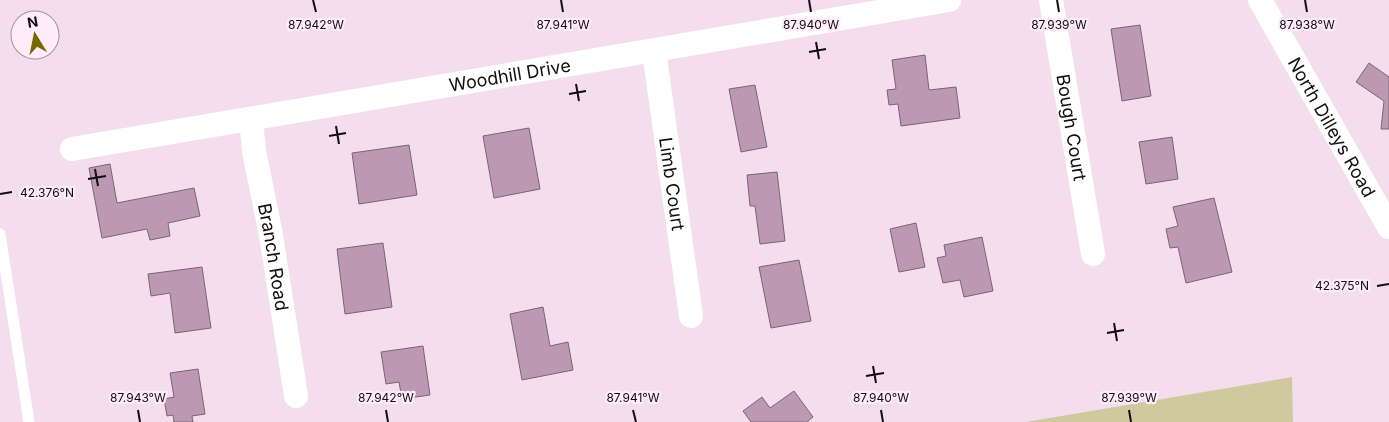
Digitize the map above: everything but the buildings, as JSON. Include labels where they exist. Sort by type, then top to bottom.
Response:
[{"type":"street","name":"Woodhill Drive","points":[[72,149],[948,0]]},
{"type":"street","name":"Bough Court","points":[[1051,0],[1092,254]]},
{"type":"street","name":"North Dilleys Road","points":[[1260,0],[1389,227]]},
{"type":"street","name":"Limb Court","points":[[654,51],[691,316]]},
{"type":"street","name":"Branch Road","points":[[252,119],[254,151],[271,235],[296,396]]},
{"type":"lane","points":[[0,234],[29,422]]},
{"type":"shaded area","points":[[1292,377],[1293,422],[1026,422]]}]
